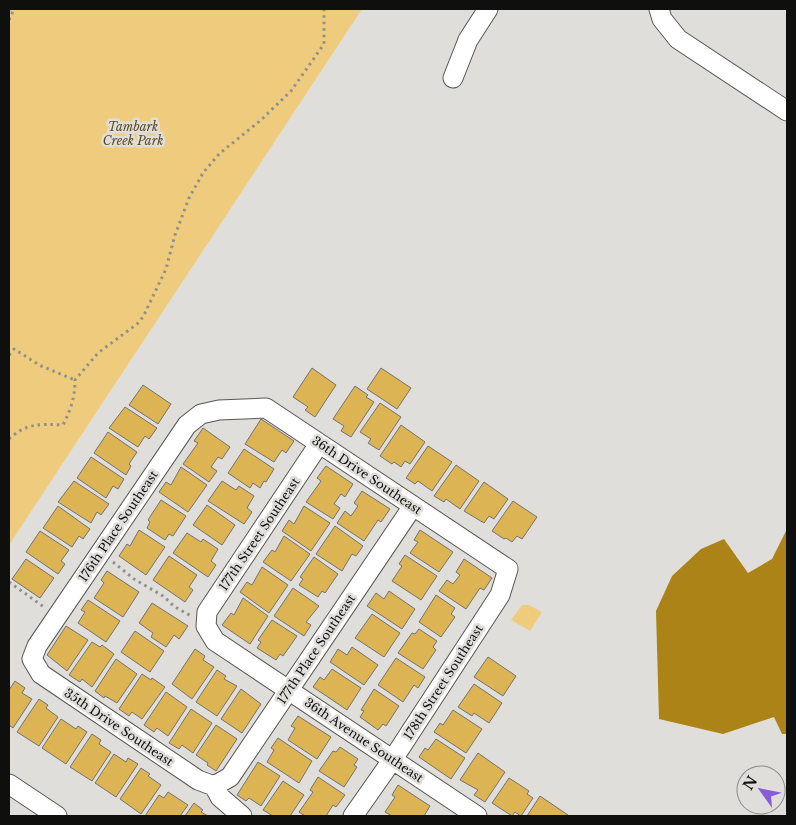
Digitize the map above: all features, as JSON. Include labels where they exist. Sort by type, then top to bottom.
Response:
[{"type":"street","points":[[453,78],[468,40],[488,9]]},
{"type":"street","points":[[659,9],[662,19],[678,39],[787,111]]},
{"type":"street","name":"36th Drive Southeast","points":[[219,410],[266,408],[508,569]]},
{"type":"street","name":"176th Place Southeast","points":[[32,659],[37,646],[187,425],[202,414],[219,410]]},
{"type":"street","name":"177th Street Southeast","points":[[206,626],[207,612],[319,444]]},
{"type":"street","name":"177th Place Southeast","points":[[214,786],[230,777],[413,506]]},
{"type":"street","name":"178th Street Southeast","points":[[353,816],[393,759],[500,595],[508,569]]},
{"type":"street","name":"36th Avenue Southeast","points":[[206,626],[215,641],[477,816]]},
{"type":"street","name":"35th Drive Southeast","points":[[32,659],[40,674],[198,780],[214,786]]},
{"type":"street","points":[[9,784],[57,816]]},
{"type":"street","points":[[214,786],[220,797],[242,816]]},
{"type":"path","points":[[9,20],[14,9]]},
{"type":"path","points":[[9,439],[19,430],[40,424],[63,425],[72,409],[75,395],[75,380],[98,353],[137,324],[143,316],[166,269],[175,235],[189,198],[203,173],[219,154],[261,120],[291,91],[324,44],[324,9]]},
{"type":"path","points":[[9,355],[14,349],[42,366],[75,380]]},
{"type":"path","points":[[100,553],[134,579],[163,596],[175,607],[196,618],[206,626]]},
{"type":"path","points":[[9,582],[57,616]]},
{"type":"green space","name":"Tambark Creek Park","points":[[9,9],[362,9],[9,545]]},
{"type":"green space","points":[[522,605],[529,605],[542,612],[530,631],[511,620]]},
{"type":"shaded area","points":[[787,529],[787,734],[782,734],[774,717],[723,734],[659,719],[656,611],[672,576],[701,549],[724,539],[748,573],[772,559]]},
{"type":"building","points":[[312,368],[336,385],[315,417],[305,410],[308,407],[293,397]]},
{"type":"building","points":[[381,368],[411,388],[397,409],[367,389]]},
{"type":"building","points":[[143,385],[171,404],[158,424],[129,405]]},
{"type":"building","points":[[355,386],[374,402],[351,437],[341,431],[344,426],[333,419]]},
{"type":"building","points":[[380,403],[401,417],[379,450],[368,443],[371,439],[360,432]]},
{"type":"building","points":[[125,407],[157,428],[149,439],[145,436],[138,447],[109,428]]},
{"type":"building","points":[[261,419],[294,441],[286,453],[282,450],[274,462],[245,444]]},
{"type":"building","points":[[401,425],[425,442],[410,464],[405,461],[401,467],[394,462],[392,464],[380,456]]},
{"type":"building","points":[[203,428],[230,447],[222,459],[218,457],[211,467],[217,471],[209,482],[183,464],[198,443],[194,441]]},
{"type":"building","points":[[108,432],[137,452],[129,464],[131,466],[126,475],[94,453]]},
{"type":"building","points":[[428,446],[452,462],[432,491],[418,481],[415,484],[406,478]]},
{"type":"building","points":[[244,449],[274,469],[260,488],[253,483],[250,488],[228,473]]},
{"type":"building","points":[[91,457],[124,479],[118,489],[113,486],[106,498],[77,478]]},
{"type":"building","points":[[456,465],[479,481],[460,509],[446,499],[444,502],[434,496]]},
{"type":"building","points":[[326,466],[353,484],[345,497],[341,494],[334,504],[340,508],[333,519],[306,502],[321,481],[317,478]]},
{"type":"building","points":[[181,467],[207,485],[188,512],[159,492],[166,482],[171,485]]},
{"type":"building","points":[[74,481],[109,504],[101,515],[97,512],[91,523],[58,502]]},
{"type":"building","points":[[222,481],[236,490],[239,486],[254,496],[247,508],[252,512],[244,524],[208,501]]},
{"type":"building","points":[[484,482],[508,499],[494,519],[489,516],[484,523],[464,511]]},
{"type":"building","points":[[362,491],[390,509],[381,522],[378,520],[364,541],[337,523],[345,511],[351,516],[358,506],[354,503]]},
{"type":"building","points":[[161,500],[186,516],[173,536],[169,534],[165,540],[147,528],[150,522],[148,520]]},
{"type":"building","points":[[513,501],[537,517],[522,539],[517,536],[512,542],[492,531]]},
{"type":"building","points":[[207,505],[235,525],[222,545],[193,525]]},
{"type":"building","points":[[58,506],[90,529],[83,539],[79,536],[72,547],[43,528]]},
{"type":"building","points":[[304,506],[330,523],[311,551],[282,531],[289,520],[294,524]]},
{"type":"building","points":[[335,526],[363,546],[356,556],[352,554],[342,571],[316,554]]},
{"type":"building","points":[[139,530],[165,547],[146,575],[119,556],[127,544],[130,546]]},
{"type":"building","points":[[420,530],[453,552],[439,572],[410,553],[418,542],[414,540]]},
{"type":"building","points":[[40,531],[69,550],[61,561],[65,564],[58,574],[26,552]]},
{"type":"building","points":[[187,533],[201,542],[203,539],[218,549],[211,561],[216,565],[208,577],[173,553]]},
{"type":"building","points":[[284,536],[310,554],[291,581],[263,562],[272,550],[275,552]]},
{"type":"building","points":[[405,555],[437,576],[421,600],[392,581],[402,566],[399,564]]},
{"type":"building","points":[[169,556],[197,575],[189,587],[193,590],[185,602],[153,580]]},
{"type":"building","points":[[314,557],[338,574],[325,593],[322,591],[318,597],[299,585],[303,579],[300,577]]},
{"type":"building","points":[[26,559],[54,578],[40,598],[12,579]]},
{"type":"building","points":[[464,559],[492,578],[484,590],[480,588],[466,609],[439,591],[447,580],[453,584],[460,575],[456,572]]},
{"type":"building","points":[[262,567],[288,585],[269,613],[240,592],[247,582],[252,585]]},
{"type":"building","points":[[107,571],[139,592],[123,617],[94,598],[104,583],[101,580]]},
{"type":"building","points":[[293,588],[319,606],[306,622],[311,625],[304,636],[274,616]]},
{"type":"building","points":[[389,591],[415,609],[402,629],[367,606],[376,593],[384,599]]},
{"type":"building","points":[[436,595],[455,608],[451,614],[455,617],[441,637],[419,622]]},
{"type":"building","points":[[243,598],[268,616],[250,644],[222,625],[231,613],[234,615]]},
{"type":"building","points":[[88,600],[120,621],[106,642],[78,623],[85,612],[81,610]]},
{"type":"building","points":[[152,603],[188,626],[179,639],[174,635],[166,647],[151,637],[153,633],[139,623]]},
{"type":"building","points":[[372,614],[400,633],[384,657],[355,638]]},
{"type":"building","points":[[272,620],[297,636],[283,656],[280,654],[276,660],[257,648],[261,642],[258,640]]},
{"type":"building","points":[[66,626],[88,640],[67,671],[47,655]]},
{"type":"building","points":[[419,629],[437,641],[433,647],[436,650],[423,669],[398,653],[412,633],[415,634]]},
{"type":"building","points":[[135,631],[164,651],[150,672],[121,652]]},
{"type":"building","points":[[92,642],[100,647],[102,645],[114,654],[92,687],[82,679],[80,682],[69,675]]},
{"type":"building","points":[[352,647],[378,665],[364,685],[330,662],[338,649],[347,655]]},
{"type":"building","points":[[195,649],[205,656],[203,660],[214,667],[192,699],[172,684]]},
{"type":"building","points":[[488,657],[516,676],[503,696],[474,677]]},
{"type":"building","points":[[396,658],[425,677],[418,688],[414,685],[403,702],[378,685]]},
{"type":"building","points":[[116,659],[137,674],[117,703],[105,696],[104,698],[95,691]]},
{"type":"building","points":[[332,669],[361,688],[347,710],[313,687],[320,677],[324,680]]},
{"type":"building","points":[[217,670],[226,676],[224,679],[237,686],[217,716],[196,702]]},
{"type":"building","points":[[142,674],[165,687],[142,719],[132,712],[129,716],[119,709]]},
{"type":"building","points":[[15,681],[25,688],[22,693],[32,699],[13,728],[9,725],[9,690]]},
{"type":"building","points":[[474,684],[502,703],[489,723],[474,713],[472,716],[458,707]]},
{"type":"building","points":[[241,689],[261,704],[242,733],[221,719]]},
{"type":"building","points":[[374,689],[399,706],[386,726],[383,724],[378,730],[360,717],[364,711],[361,710]]},
{"type":"building","points":[[166,692],[187,707],[168,736],[157,728],[154,732],[144,725]]},
{"type":"building","points":[[39,699],[48,705],[46,708],[58,717],[39,746],[17,732]]},
{"type":"building","points":[[191,709],[212,723],[193,753],[182,745],[179,749],[169,743]]},
{"type":"building","points":[[453,710],[482,729],[466,753],[434,732],[440,723],[443,725]]},
{"type":"building","points":[[298,716],[331,737],[317,759],[288,740],[295,728],[291,726]]},
{"type":"building","points":[[61,719],[76,729],[78,726],[87,732],[66,764],[42,748]]},
{"type":"building","points":[[216,725],[237,739],[216,771],[196,755]]},
{"type":"building","points":[[92,734],[101,740],[99,744],[111,752],[92,781],[70,767]]},
{"type":"building","points":[[278,738],[312,761],[299,783],[267,762],[274,750],[271,748]]},
{"type":"building","points":[[436,739],[465,758],[451,779],[419,757],[425,748],[428,750]]},
{"type":"building","points":[[340,747],[358,759],[354,765],[357,767],[344,787],[319,771],[333,751],[336,752]]},
{"type":"building","points":[[478,753],[505,772],[485,802],[474,795],[478,790],[460,780]]},
{"type":"building","points":[[114,754],[126,762],[128,758],[138,764],[116,797],[95,783]]},
{"type":"building","points":[[258,762],[280,776],[261,806],[249,798],[246,801],[237,795]]},
{"type":"building","points":[[141,768],[150,774],[148,776],[161,785],[141,814],[120,799]]},
{"type":"building","points":[[318,777],[345,795],[336,807],[333,805],[326,816],[305,816],[299,812],[313,792],[310,790]]},
{"type":"building","points":[[509,778],[529,791],[527,794],[533,798],[521,816],[515,812],[512,816],[492,803]]},
{"type":"building","points":[[283,781],[304,795],[290,816],[273,816],[263,810]]},
{"type":"building","points":[[398,785],[430,806],[424,816],[392,816],[385,812],[395,797],[392,795]]},
{"type":"building","points":[[168,792],[188,805],[180,816],[145,816],[159,795],[164,798]]},
{"type":"building","points":[[540,796],[568,815],[527,816]]},
{"type":"building","points":[[194,803],[203,810],[201,812],[208,816],[185,816]]}]
